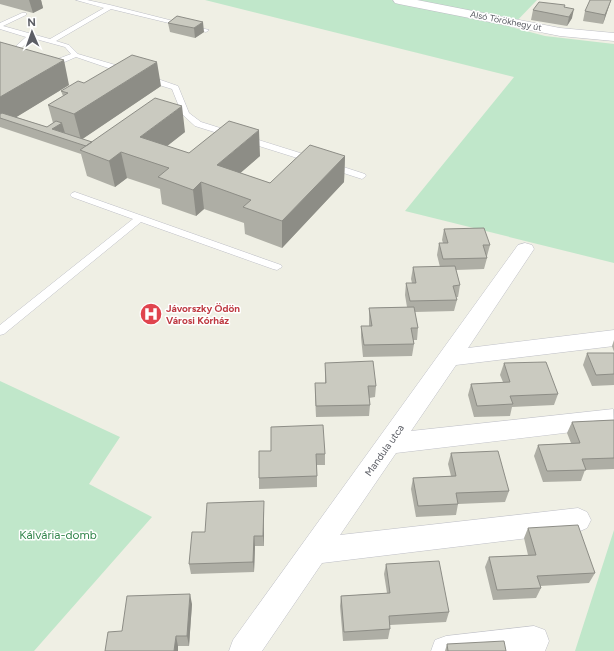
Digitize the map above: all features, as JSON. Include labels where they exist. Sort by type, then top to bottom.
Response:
[{"type":"street","name":"Alsó Törökhegy út","points":[[399,0],[560,32],[614,37]]},
{"type":"street","name":"Mandula utca","points":[[244,651],[525,249]]},
{"type":"street","points":[[449,358],[614,338]]},
{"type":"street","points":[[388,444],[612,418]]},
{"type":"street","points":[[314,551],[578,520]]},
{"type":"street","points":[[446,651],[534,641]]},
{"type":"lane","points":[[80,0],[206,30]]},
{"type":"lane","points":[[51,41],[110,7]]},
{"type":"lane","points":[[0,26],[24,14]]},
{"type":"lane","points":[[0,26],[67,46],[76,55],[175,88],[186,114],[198,124],[362,176]]},
{"type":"lane","points":[[26,61],[14,56],[17,48],[31,36]]},
{"type":"lane","points":[[44,65],[58,63],[76,55]]},
{"type":"lane","points":[[75,195],[277,267]]},
{"type":"lane","points":[[0,331],[139,219]]},
{"type":"green space","points":[[205,0],[391,0],[403,3],[406,0],[537,0],[511,27],[545,36],[614,44],[614,263],[405,211],[514,77]]},
{"type":"green space","name":"Kálvária-domb","points":[[0,381],[120,437],[89,484],[152,517],[34,651],[0,651]]},
{"type":"green space","points":[[614,530],[614,651],[575,651]]},
{"type":"building","points":[[590,0],[611,0],[605,15],[585,11]]},
{"type":"building","points":[[539,2],[565,5],[564,7],[574,9],[569,17],[533,10]]},
{"type":"building","points":[[177,16],[203,22],[194,28],[168,23]]},
{"type":"building","points":[[0,42],[64,60],[0,97]]},
{"type":"building","points":[[132,55],[157,62],[74,114],[48,105],[68,93],[61,91],[78,81],[84,83]]},
{"type":"building","points":[[155,98],[182,106],[140,137],[189,153],[229,121],[259,130],[217,165],[270,183],[310,145],[345,156],[282,221],[243,207],[251,200],[201,182],[193,190],[158,177],[169,168],[121,152],[109,161],[80,150]]},
{"type":"building","points":[[2,113],[47,127],[56,121],[62,123],[52,129],[92,142],[86,146],[0,118],[0,114]]},
{"type":"building","points":[[484,228],[490,245],[483,245],[487,258],[443,259],[439,243],[448,243],[444,229]]},
{"type":"building","points":[[455,266],[460,285],[453,286],[457,300],[410,301],[406,283],[416,283],[413,267]]},
{"type":"building","points":[[414,307],[418,328],[411,328],[414,344],[364,345],[361,326],[372,326],[369,308]]},
{"type":"building","points":[[587,353],[614,353],[614,374],[596,375]]},
{"type":"building","points":[[373,361],[376,386],[368,386],[370,405],[316,406],[315,383],[326,383],[325,363]]},
{"type":"building","points":[[546,362],[558,394],[510,396],[513,404],[477,406],[471,384],[510,382],[504,363]]},
{"type":"building","points":[[614,420],[614,458],[582,459],[586,470],[547,471],[538,445],[580,443],[572,422]]},
{"type":"building","points":[[323,425],[325,454],[316,454],[317,476],[259,478],[259,451],[271,451],[271,427]]},
{"type":"building","points":[[498,451],[509,491],[456,493],[458,504],[418,506],[413,478],[456,476],[451,453]]},
{"type":"building","points":[[264,501],[263,536],[254,536],[253,562],[189,564],[192,532],[205,532],[207,503]]},
{"type":"building","points":[[578,525],[595,573],[537,576],[541,588],[497,590],[489,557],[536,555],[528,528]]},
{"type":"building","points":[[439,561],[449,612],[389,616],[390,629],[344,632],[341,596],[390,593],[386,564]]},
{"type":"building","points":[[190,594],[187,636],[176,636],[174,651],[105,651],[108,632],[122,631],[127,596]]},
{"type":"building","points":[[504,641],[506,651],[448,651],[447,644]]},
{"type":"place","name":"Jávorszky Ödön Városi Kórház","points":[[151,314]]}]
